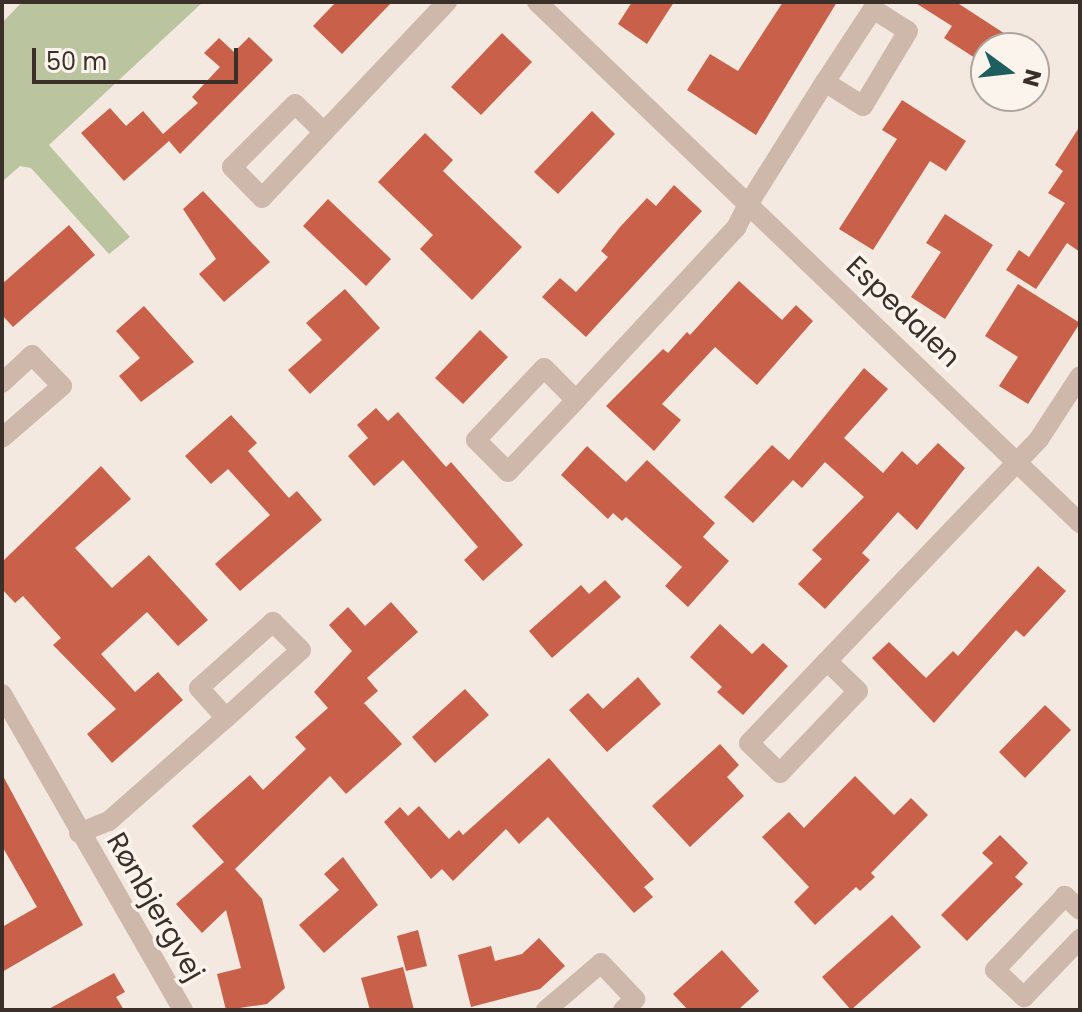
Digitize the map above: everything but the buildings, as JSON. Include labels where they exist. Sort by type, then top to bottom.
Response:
[{"type":"street","points":[[324,132],[295,104],[232,167],[262,198],[447,2]]},
{"type":"street","name":"Espedalen","points":[[537,2],[1080,523]]},
{"type":"street","points":[[576,400],[544,368],[476,440],[508,472],[576,400],[736,228],[749,203],[825,82],[873,9],[908,31],[863,106],[825,82]]},
{"type":"street","points":[[2,383],[32,355],[62,386],[2,438]]},
{"type":"street","points":[[827,661],[858,691],[780,773],[749,743],[827,661],[1018,462],[1080,376]]},
{"type":"street","name":"Rønbjergvej","points":[[79,833],[109,821],[226,718],[301,650],[273,622],[199,688],[226,718]]},
{"type":"street","name":"Rønbjergvej","points":[[2,694],[183,1010]]},
{"type":"street","points":[[1080,910],[1065,896],[995,970],[1024,997],[1080,939]]},
{"type":"street","points":[[550,1010],[601,963],[635,999],[623,1010]]},
{"type":"green space","points":[[22,2],[203,2],[49,145],[130,237],[109,254],[31,168],[20,166],[2,182],[2,23]]}]
